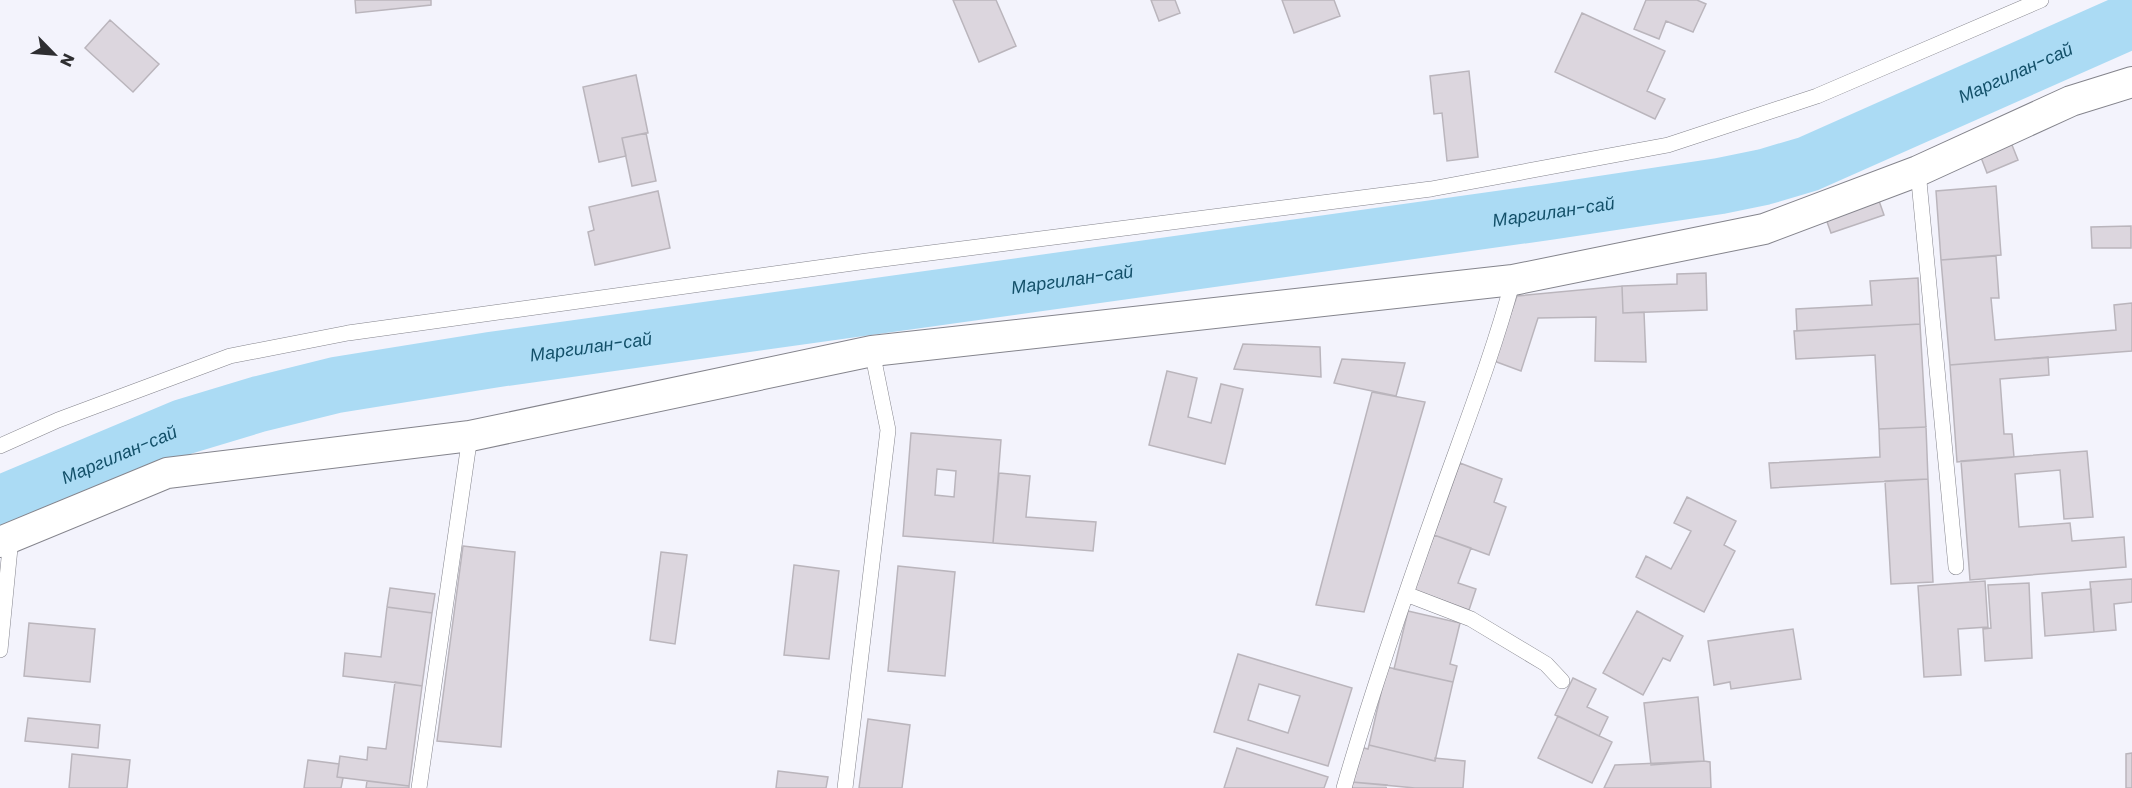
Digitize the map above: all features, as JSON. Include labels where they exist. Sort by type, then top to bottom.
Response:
[{"type":"street","points":[[5,540],[167,473],[470,436],[872,351],[1513,280],[1764,229],[1918,171],[2071,101],[2132,82]]},
{"type":"lane","points":[[0,446],[58,420],[230,356],[348,333],[867,261],[1431,189],[1668,145],[1817,96],[2041,0]]},
{"type":"lane","points":[[1918,171],[1956,567]]},
{"type":"lane","points":[[1344,788],[1366,711],[1499,331],[1513,280]]},
{"type":"lane","points":[[845,788],[888,430],[872,351]]},
{"type":"lane","points":[[419,788],[470,436]]},
{"type":"lane","points":[[0,650],[5,540]]},
{"type":"lane","points":[[1406,594],[1481,624],[1546,664],[1562,681]]},
{"type":"building","points":[[355,0],[431,0],[431,5],[356,13]]},
{"type":"building","points":[[953,0],[996,0],[1016,46],[979,62]]},
{"type":"building","points":[[1151,0],[1175,0],[1180,13],[1159,21]]},
{"type":"building","points":[[1282,0],[1334,0],[1340,16],[1294,33]]},
{"type":"building","points":[[1646,0],[1697,0],[1706,4],[1693,32],[1666,21],[1659,39],[1634,29]]},
{"type":"building","points":[[1582,13],[1665,51],[1647,91],[1665,99],[1655,119],[1555,72]]},
{"type":"building","points":[[110,20],[159,64],[133,92],[85,48]]},
{"type":"building","points":[[1469,71],[1478,157],[1447,161],[1442,113],[1434,114],[1430,76]]},
{"type":"building","points":[[636,75],[648,133],[622,138],[626,156],[599,162],[583,87]]},
{"type":"building","points":[[646,133],[656,181],[632,186],[622,138]]},
{"type":"building","points":[[2008,135],[2018,160],[1987,173],[1977,147]]},
{"type":"building","points":[[1996,186],[2001,255],[1941,260],[1936,191]]},
{"type":"building","points":[[658,191],[670,248],[595,265],[588,232],[594,230],[589,207]]},
{"type":"building","points":[[1878,198],[1884,215],[1831,233],[1825,216]]},
{"type":"building","points":[[2131,226],[2131,248],[2092,248],[2091,227]]},
{"type":"building","points":[[1996,256],[1999,298],[1991,298],[1995,340],[2116,330],[2114,305],[2132,303],[2132,351],[1950,365],[1941,260]]},
{"type":"building","points":[[1706,273],[1707,310],[1623,313],[1622,286],[1677,284],[1677,274]]},
{"type":"building","points":[[1918,278],[1920,324],[1797,331],[1796,309],[1872,305],[1870,281]]},
{"type":"building","points":[[1622,286],[1623,313],[1644,312],[1646,362],[1595,361],[1596,317],[1538,318],[1521,371],[1494,361],[1517,296]]},
{"type":"building","points":[[1920,324],[1926,427],[1879,429],[1875,355],[1796,359],[1794,331]]},
{"type":"building","points":[[1243,344],[1320,347],[1321,377],[1234,369]]},
{"type":"building","points":[[2048,357],[2049,375],[2000,379],[2004,434],[2012,434],[2014,457],[1957,462],[1950,365]]},
{"type":"building","points":[[1342,359],[1405,363],[1396,396],[1334,383]]},
{"type":"building","points":[[1167,371],[1197,378],[1188,417],[1211,423],[1221,384],[1243,389],[1225,464],[1149,445]]},
{"type":"building","points":[[1372,392],[1425,402],[1364,612],[1316,605]]},
{"type":"building","points":[[1926,427],[1928,479],[1771,488],[1769,463],[1880,457],[1879,429]]},
{"type":"building","points":[[911,433],[1001,440],[993,543],[903,536]],"holes":[[[937,469],[956,471],[954,497],[935,495]]]},
{"type":"building","points":[[2087,451],[2093,517],[2064,519],[2060,470],[2015,474],[2019,527],[2070,523],[2072,541],[2124,537],[2126,567],[1970,580],[1961,461]]},
{"type":"building","points":[[1460,463],[1502,479],[1494,502],[1506,507],[1489,555],[1434,535]]},
{"type":"building","points":[[999,473],[1030,476],[1026,517],[1096,522],[1093,551],[993,543]]},
{"type":"building","points":[[1928,479],[1933,582],[1891,584],[1885,481]]},
{"type":"building","points":[[1687,497],[1736,521],[1724,545],[1735,551],[1704,612],[1636,577],[1646,556],[1671,569],[1691,531],[1674,523]]},
{"type":"building","points":[[1434,535],[1471,548],[1458,583],[1476,589],[1469,610],[1414,590]]},
{"type":"building","points":[[463,546],[515,552],[501,747],[437,741]]},
{"type":"building","points":[[661,552],[687,555],[675,644],[650,640]]},
{"type":"building","points":[[794,565],[839,571],[829,659],[784,655]]},
{"type":"building","points":[[898,566],[955,572],[945,676],[888,671]]},
{"type":"building","points":[[2132,579],[2132,602],[2114,604],[2116,630],[2094,632],[2090,582]]},
{"type":"building","points":[[1985,581],[1988,627],[1958,629],[1961,675],[1924,677],[1918,586]]},
{"type":"building","points":[[2029,583],[2032,658],[1985,661],[1983,629],[1991,628],[1988,585]]},
{"type":"building","points":[[390,588],[435,594],[432,613],[387,607]]},
{"type":"building","points":[[2091,589],[2094,632],[2045,636],[2042,593]]},
{"type":"building","points":[[387,607],[432,613],[422,686],[343,676],[345,653],[381,657]]},
{"type":"building","points":[[1408,611],[1460,623],[1450,664],[1457,666],[1453,682],[1394,669]]},
{"type":"building","points":[[1637,611],[1683,636],[1670,661],[1663,658],[1643,695],[1603,673]]},
{"type":"building","points":[[29,623],[95,629],[90,682],[24,676]]},
{"type":"building","points":[[1793,629],[1801,679],[1731,689],[1730,682],[1714,685],[1708,641]]},
{"type":"building","points":[[1238,654],[1352,688],[1328,766],[1214,732]],"holes":[[[1259,684],[1300,696],[1288,733],[1248,720]]]},
{"type":"building","points":[[1387,667],[1453,682],[1435,761],[1369,745]]},
{"type":"building","points":[[1573,678],[1596,689],[1587,707],[1608,717],[1599,736],[1555,715]]},
{"type":"building","points":[[395,682],[422,686],[409,786],[337,777],[340,756],[367,760],[368,747],[386,749]]},
{"type":"building","points":[[1698,697],[1704,761],[1651,765],[1644,703]]},
{"type":"building","points":[[1558,716],[1612,742],[1592,783],[1538,758]]},
{"type":"building","points":[[28,718],[100,725],[98,748],[25,741]]},
{"type":"building","points":[[868,719],[910,725],[902,788],[859,788]]},
{"type":"building","points":[[1369,745],[1435,761],[1435,758],[1465,761],[1463,788],[1415,788],[1352,782],[1360,747],[1368,749]]},
{"type":"building","points":[[1237,748],[1328,777],[1324,788],[1224,788]]},
{"type":"building","points":[[2132,753],[2132,788],[2126,788],[2126,754]]},
{"type":"building","points":[[72,754],[130,760],[127,788],[69,788]]},
{"type":"building","points":[[308,760],[339,764],[337,777],[343,778],[341,788],[304,788]]},
{"type":"building","points":[[1710,762],[1711,788],[1604,788],[1615,765]]},
{"type":"building","points":[[778,771],[828,777],[826,788],[776,788]]},
{"type":"building","points":[[367,781],[409,786],[409,788],[366,788]]},
{"type":"building","points":[[1352,782],[1387,785],[1386,788],[1350,788]]},
{"type":"waterway","name":"Маргилан-сай","points":[[0,504],[183,427],[259,404],[336,385],[491,360],[1548,212],[1720,186],[1764,177],[1808,164],[2132,20]]}]
